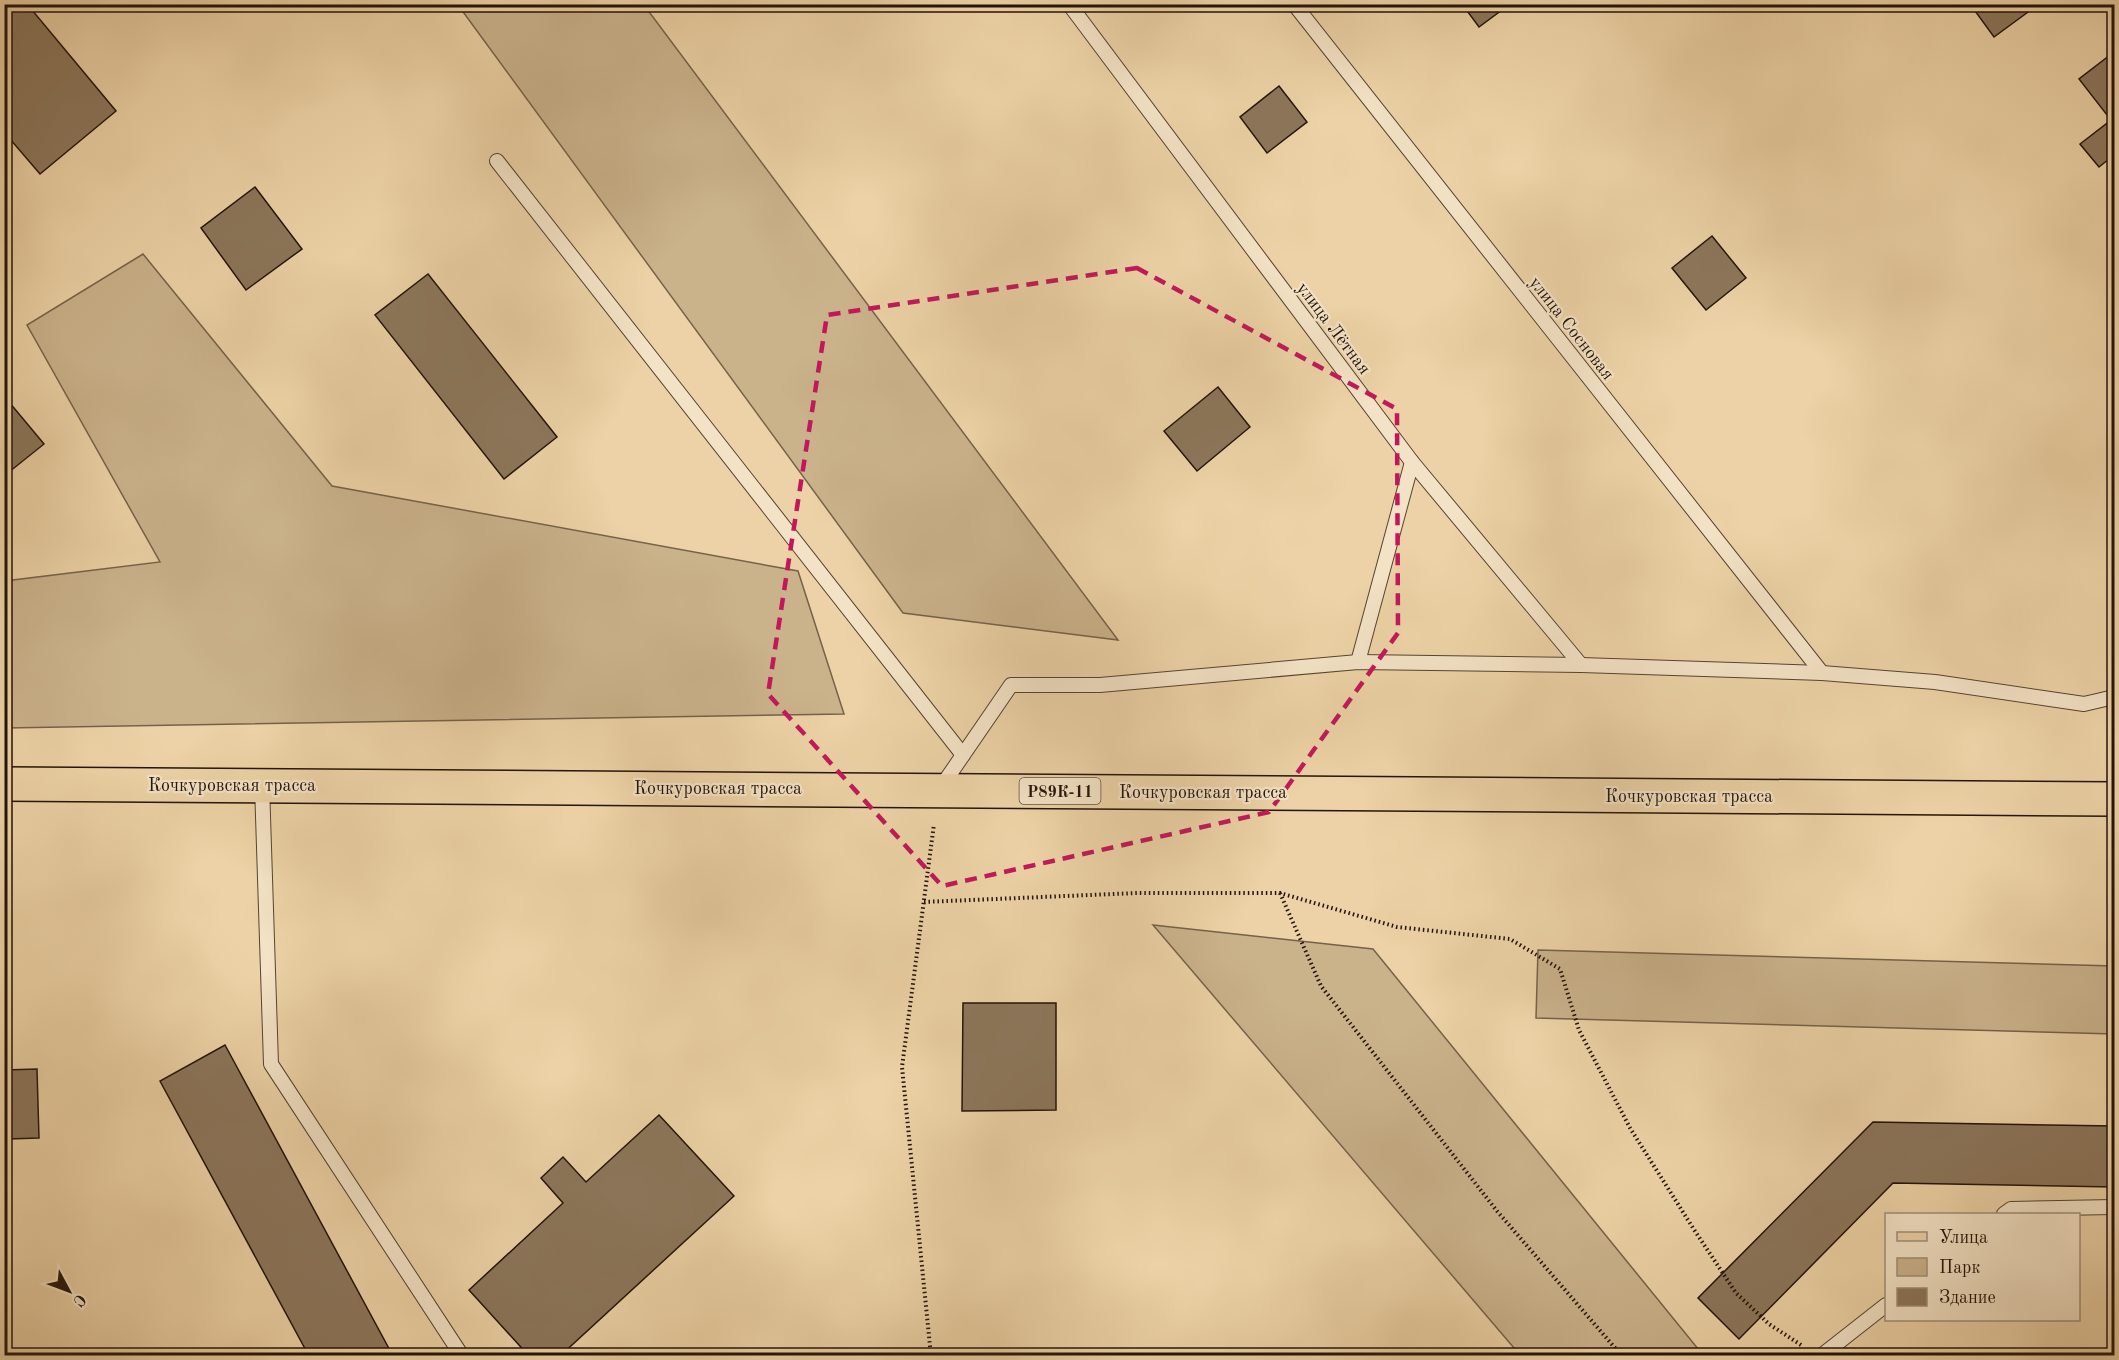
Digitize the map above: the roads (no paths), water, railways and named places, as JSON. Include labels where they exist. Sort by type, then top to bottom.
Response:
[{"type":"main road","name":"Кочкуровская трасса","points":[[4,783],[2115,799]]},
{"type":"lane","name":"улица Лётная","points":[[1069,4],[1412,462],[1581,665]]},
{"type":"lane","name":"улица Сосновая","points":[[1294,4],[1822,673]]},
{"type":"lane","points":[[497,161],[963,755]]},
{"type":"lane","points":[[1358,662],[1412,462]]},
{"type":"lane","points":[[939,790],[1011,685],[1100,685],[1358,662],[1581,665],[1822,673],[1935,682],[2084,704],[2115,697]]},
{"type":"lane","points":[[262,785],[271,1064],[462,1356]]},
{"type":"lane","points":[[2006,1213],[2011,1209],[2115,1207]]},
{"type":"lane","points":[[1821,1356],[1885,1307]]}]
